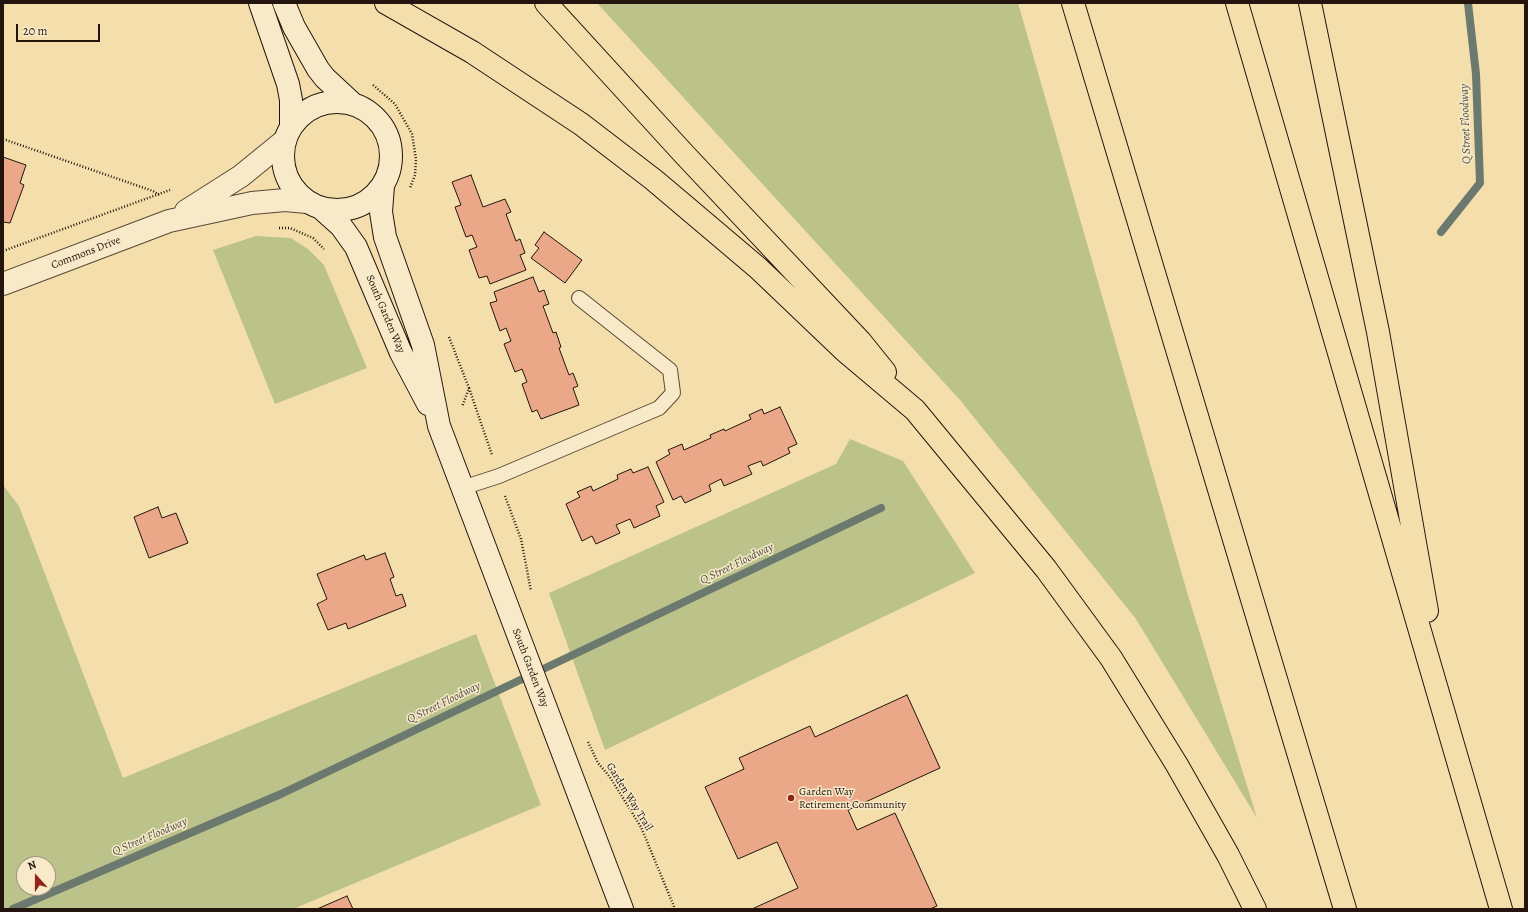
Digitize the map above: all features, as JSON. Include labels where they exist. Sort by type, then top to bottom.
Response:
[{"type":"highway","points":[[386,3],[472,52],[581,124],[654,180],[758,268],[845,351],[916,410]]},
{"type":"highway","points":[[546,3],[684,154],[860,341],[1046,570],[1111,658],[1181,772],[1228,855],[1255,909]]},
{"type":"highway","points":[[1073,3],[1345,909]]},
{"type":"highway","points":[[1237,3],[1501,909]]},
{"type":"highway","points":[[1310,3],[1378,332],[1446,717]]},
{"type":"street","name":"South Garden Way","points":[[260,3],[288,84],[290,100],[288,133],[282,158],[286,175],[294,190],[342,226],[356,247],[401,353],[440,426]]},
{"type":"street","points":[[284,3],[294,27],[318,69],[325,78],[352,103]]},
{"type":"street","name":"South Garden Way","points":[[288,133],[303,113],[318,105],[335,101],[352,103],[367,110],[380,122],[388,136],[392,153],[390,170],[383,186],[381,212],[385,236],[423,345],[440,426],[462,488],[622,909]]},
{"type":"street","name":"Commons Drive","points":[[169,221],[241,176],[288,133]]},
{"type":"street","name":"South Garden Way","points":[[314,205],[340,211],[356,207],[371,198],[383,186]]},
{"type":"street","name":"Commons Drive","points":[[3,284],[169,221],[252,203],[285,200],[314,205]]},
{"type":"lane","points":[[462,488],[499,476],[658,408],[673,393],[670,370],[579,298]]},
{"type":"path","points":[[3,139],[153,191],[159,195],[169,221]]},
{"type":"path","points":[[3,251],[173,189]]},
{"type":"path","name":"Garden Way Trail","points":[[586,737],[598,763],[610,777],[641,827],[675,909]]},
{"type":"green space","points":[[597,3],[1018,3],[1187,592],[1257,818],[1136,619],[960,400]]},
{"type":"green space","points":[[256,236],[291,238],[308,249],[324,265],[367,368],[275,404],[213,250]]},
{"type":"green space","points":[[850,439],[903,461],[975,573],[605,750],[549,593],[836,464]]},
{"type":"green space","points":[[3,485],[19,506],[123,778],[476,634],[541,805],[293,909],[3,909]]},
{"type":"building","points":[[3,157],[26,165],[20,183],[24,185],[10,223],[3,222]]},
{"type":"building","points":[[471,175],[483,207],[505,199],[511,212],[506,214],[516,241],[520,239],[525,253],[520,255],[526,270],[490,284],[487,276],[479,278],[469,250],[477,247],[472,235],[466,237],[455,207],[461,205],[452,182]]},
{"type":"building","points":[[544,232],[582,260],[565,283],[531,258],[539,248],[535,245]]},
{"type":"building","points":[[533,277],[539,292],[544,290],[549,304],[543,306],[553,333],[556,332],[561,347],[559,348],[569,375],[573,373],[578,386],[573,388],[579,405],[541,419],[537,410],[532,412],[522,384],[527,382],[522,369],[515,372],[504,344],[511,341],[506,328],[500,331],[490,303],[497,301],[494,292]]},
{"type":"building","points":[[780,407],[797,444],[788,448],[790,453],[763,466],[761,461],[748,466],[752,474],[724,486],[721,479],[709,485],[711,491],[685,503],[681,496],[673,500],[656,462],[670,454],[668,450],[682,444],[684,450],[711,438],[710,435],[724,429],[725,431],[751,419],[749,415],[762,409],[764,414]]},
{"type":"building","points":[[648,467],[664,502],[656,506],[660,516],[634,528],[630,519],[616,525],[620,533],[596,544],[592,536],[582,541],[566,504],[580,497],[577,492],[591,486],[593,491],[618,479],[617,475],[631,469],[633,473]]},
{"type":"building","points":[[158,507],[162,518],[176,513],[188,543],[149,558],[134,517]]},
{"type":"building","points":[[385,553],[394,577],[390,579],[396,596],[402,594],[406,606],[348,629],[346,623],[328,630],[317,604],[327,599],[317,574],[364,555],[366,560]]},
{"type":"building","name":"Garden Way Retirement Community","points":[[907,695],[940,768],[848,810],[857,830],[895,813],[937,906],[930,909],[752,909],[798,888],[777,842],[738,859],[705,787],[744,769],[739,758],[810,726],[815,737]]},
{"type":"building","points":[[347,896],[353,909],[317,909]]},
{"type":"waterway","name":"Q Street Floodway","points":[[1441,232],[1480,183],[1476,74],[1468,3]]},
{"type":"waterway","name":"Q Street Floodway","points":[[13,909],[281,794],[881,508]]},
{"type":"place","name":"Garden Way Retirement Community","points":[[791,798]]}]
